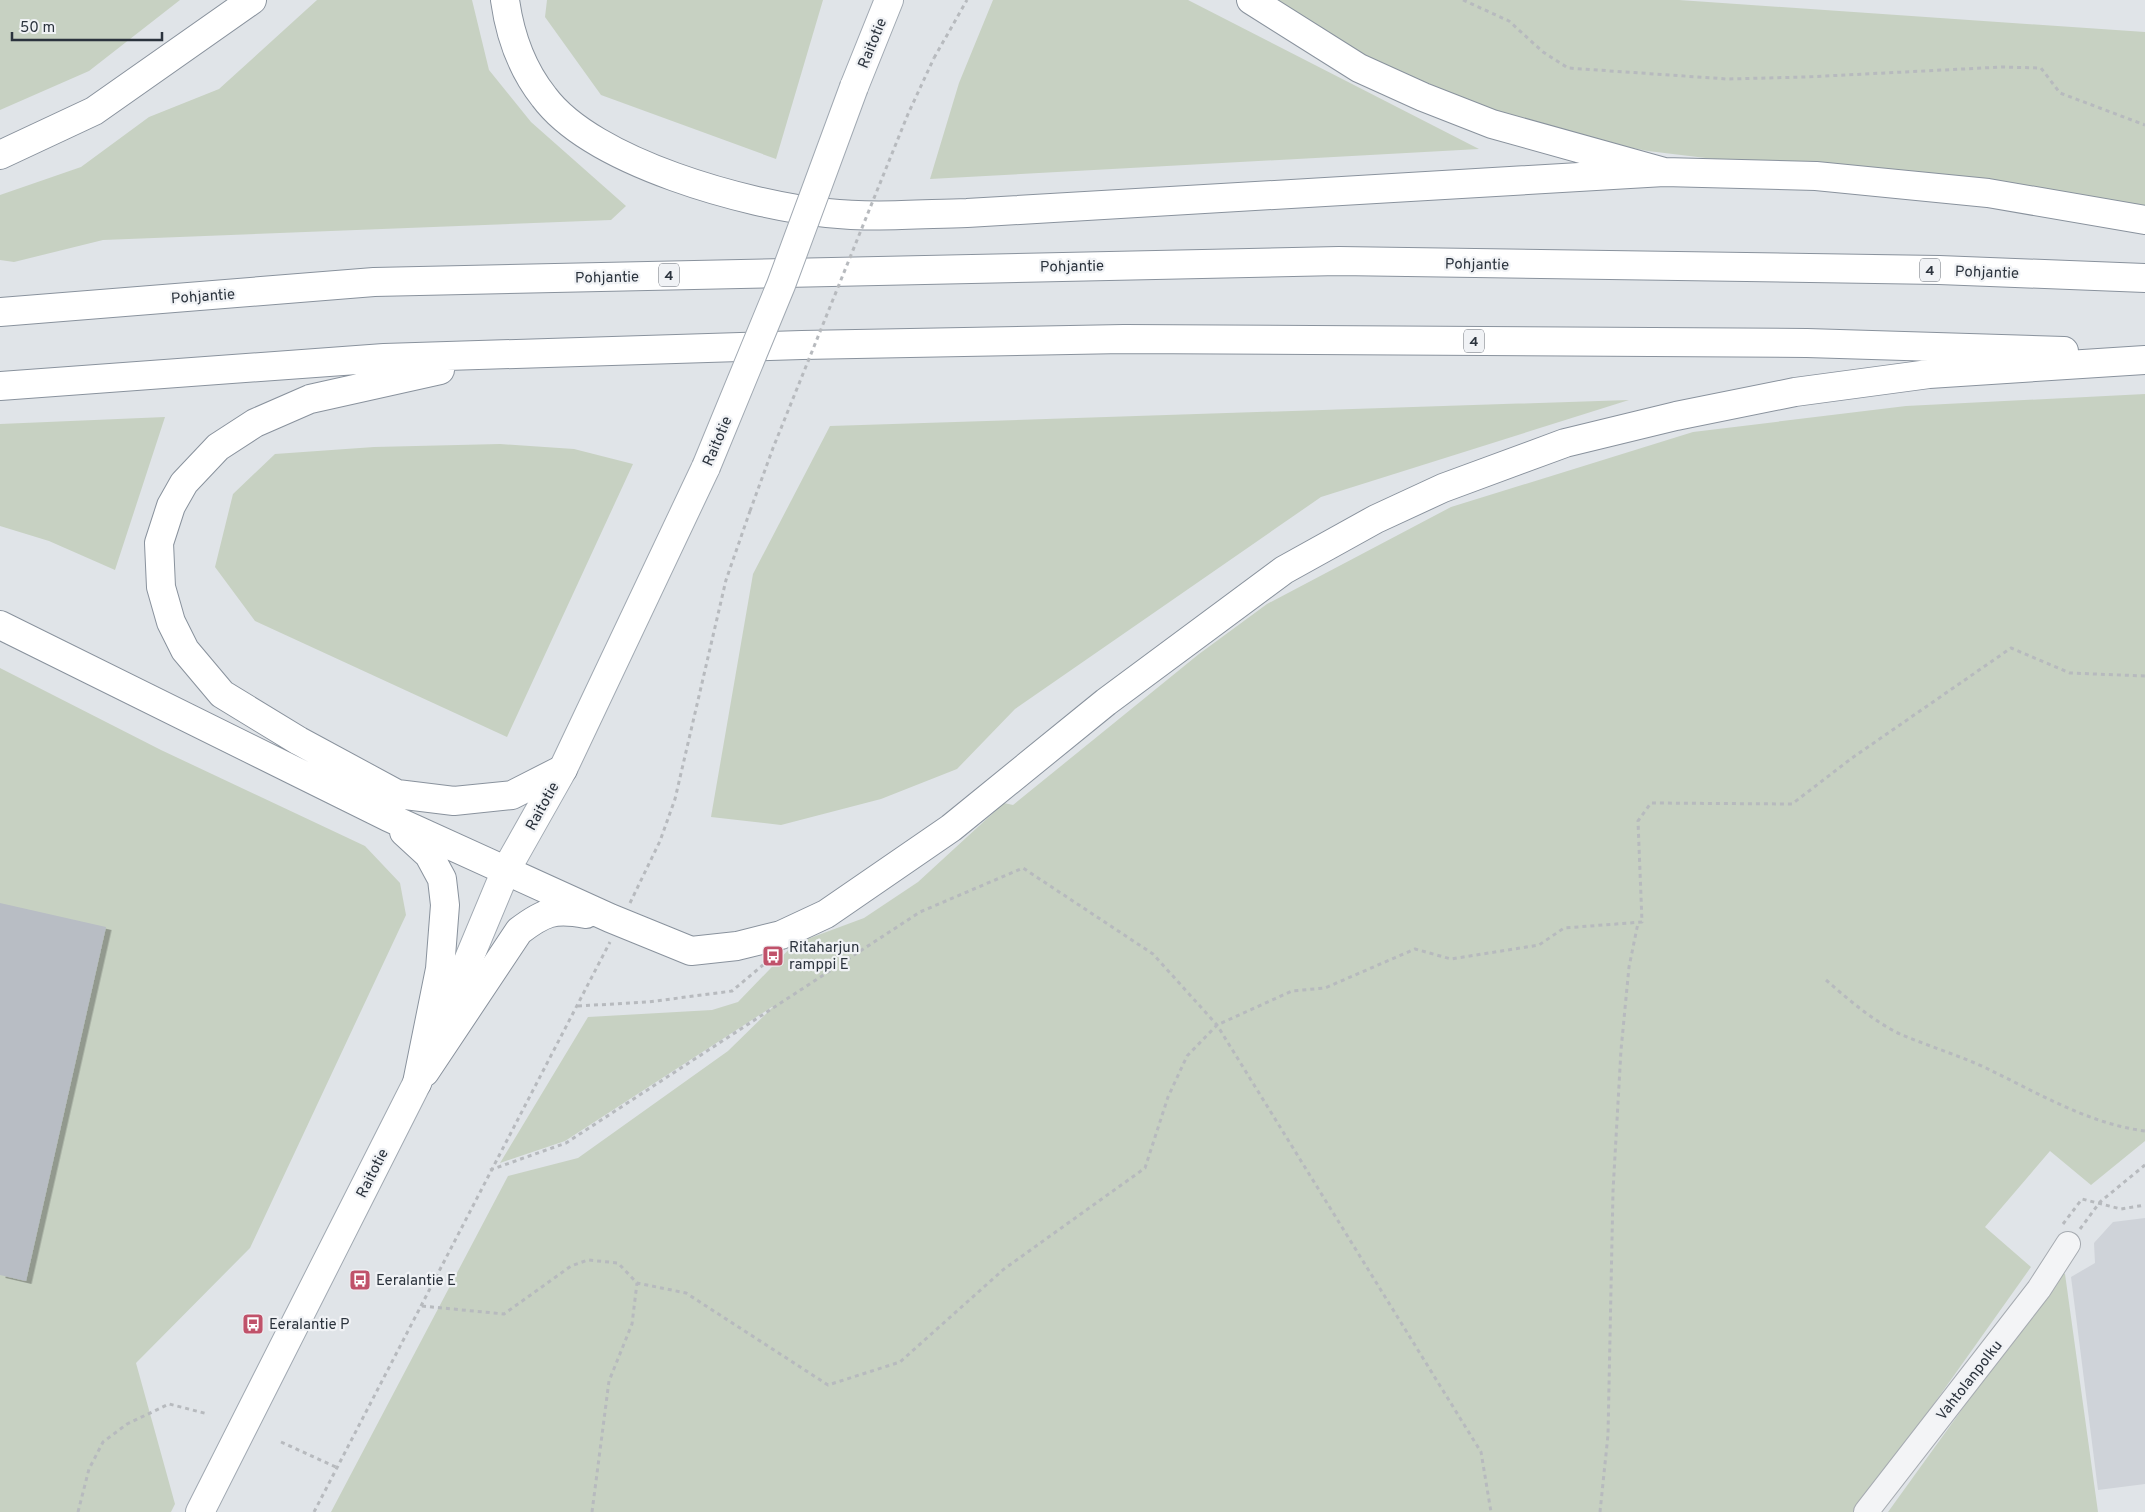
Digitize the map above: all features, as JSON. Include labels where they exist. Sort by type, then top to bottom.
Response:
[{"type":"main road","points":[[0,154],[94,112],[252,0]]},
{"type":"main road","points":[[505,0],[513,42],[526,70],[544,98],[564,119],[629,158],[668,174],[761,202],[828,214],[967,213],[1664,172],[1816,176],[1979,192],[2145,220]]},
{"type":"main road","name":"Raitotie","points":[[854,87],[873,0]]},
{"type":"main road","name":"Raitotie","points":[[200,1512],[417,1083],[506,870],[563,769],[706,466],[782,285],[854,87],[889,0]]},
{"type":"main road","points":[[1251,0],[1359,68],[1423,97],[1492,124],[1664,172]]},
{"type":"main road","name":"Pohjantie","points":[[0,312],[374,282],[1339,261],[1939,270],[2145,278]]},
{"type":"main road","name":"4","points":[[0,386],[384,358],[802,345],[1124,339],[1807,343],[2145,353]]},
{"type":"main road","points":[[519,354],[376,382],[310,399],[255,423],[225,442],[184,482],[171,506],[159,543],[161,587],[171,622],[185,650],[222,694],[299,742],[397,794],[454,801],[512,795],[563,769]]},
{"type":"main road","points":[[0,625],[388,817],[690,951],[737,946],[782,935],[826,914],[951,828],[1106,702],[1284,570],[1376,518],[1443,488],[1565,443],[1676,416],[1795,392],[1930,374],[2145,360]]},
{"type":"main road","points":[[388,817],[429,855],[442,879],[445,906],[440,969],[417,1083]]},
{"type":"main road","points":[[417,1083],[519,931],[550,911],[564,910],[618,919]]},
{"type":"street","name":"Vahtolanpolku","points":[[1866,1512],[2039,1289],[2068,1244]]},
{"type":"path","points":[[314,1512],[422,1306],[490,1170],[577,1006],[618,919],[660,841],[675,799],[726,580],[750,511],[773,448],[904,123],[934,58],[967,0]]},
{"type":"path","points":[[1463,0],[1509,21],[1543,52],[1568,68],[1727,79],[1806,77],[1992,67],[2041,68],[2060,93],[2145,125]]},
{"type":"path","points":[[422,1306],[504,1314],[571,1266],[588,1260],[618,1263],[637,1283],[686,1293],[828,1385],[900,1362],[1004,1269],[1145,1168],[1168,1097],[1187,1056],[1217,1025],[1292,991],[1325,988],[1415,949],[1451,959],[1539,945],[1564,928],[1642,922],[1638,821],[1652,803],[1792,804],[1852,758],[2011,648],[2070,673],[2145,676]]},
{"type":"path","points":[[490,1170],[566,1143],[920,912],[1023,868],[1154,954],[1217,1025],[1481,1452],[1490,1512]]},
{"type":"path","points":[[1600,1512],[1608,1435],[1613,1192],[1621,1050],[1629,967],[1638,923]]},
{"type":"path","points":[[577,1006],[648,1002],[732,992],[766,962]]},
{"type":"path","points":[[1826,980],[1860,1009],[1899,1033],[1972,1061],[2056,1101],[2120,1128],[2145,1131]]},
{"type":"path","points":[[2068,1244],[2100,1202],[2143,1166],[2145,1171]]},
{"type":"path","points":[[2100,1202],[2112,1208],[2145,1205]]},
{"type":"path","points":[[592,1512],[609,1381],[632,1324],[637,1283]]},
{"type":"path","points":[[78,1512],[89,1469],[103,1442],[127,1424],[169,1404],[208,1414]]},
{"type":"path","points":[[281,1442],[338,1468]]},
{"type":"shaded area","points":[[2145,1218],[2145,1484],[2098,1490],[2071,1277],[2095,1263],[2094,1243],[2113,1222]]},
{"type":"green space","points":[[0,0],[180,0],[89,71],[0,110]]},
{"type":"green space","points":[[317,0],[472,0],[489,70],[531,122],[626,206],[611,220],[103,240],[14,262],[0,260],[0,195],[81,167],[149,117],[219,89]]},
{"type":"green space","points":[[547,0],[823,0],[776,159],[601,95],[545,17]]},
{"type":"green space","points":[[993,0],[1188,0],[1479,149],[930,179],[959,83]]},
{"type":"green space","points":[[1274,0],[1679,0],[2145,32],[2145,211],[1648,151],[1565,135],[1494,114],[1367,58]]},
{"type":"green space","points":[[2145,394],[2145,1141],[2091,1185],[2050,1151],[1985,1227],[2031,1267],[1857,1512],[331,1512],[508,1176],[578,1158],[728,1051],[775,1005],[565,1141],[500,1163],[588,1017],[712,1010],[738,1002],[794,944],[864,918],[918,882],[1004,803],[1013,805],[1199,654],[1267,604],[1451,507],[1693,432],[1906,406]]},
{"type":"green space","points":[[1629,400],[1321,497],[1015,709],[957,769],[881,799],[781,825],[711,817],[753,574],[830,426]]},
{"type":"green space","points":[[165,417],[115,570],[49,541],[0,526],[0,424]]},
{"type":"green space","points":[[500,444],[574,449],[633,464],[507,737],[255,621],[215,567],[233,494],[275,454],[374,447]]},
{"type":"green space","points":[[0,668],[161,750],[365,846],[400,883],[406,915],[250,1248],[136,1363],[175,1504],[171,1512],[0,1512]]},
{"type":"green space","points":[[2061,1272],[2065,1274],[2098,1512],[1888,1512]]},
{"type":"building","points":[[0,903],[106,927],[26,1281],[0,1275]]},
{"type":"place","name":"Ritaharjun ramppi E","points":[[773,956]]},
{"type":"place","name":"Eeralantie E","points":[[360,1280]]},
{"type":"place","name":"Eeralantie P","points":[[253,1324]]}]
